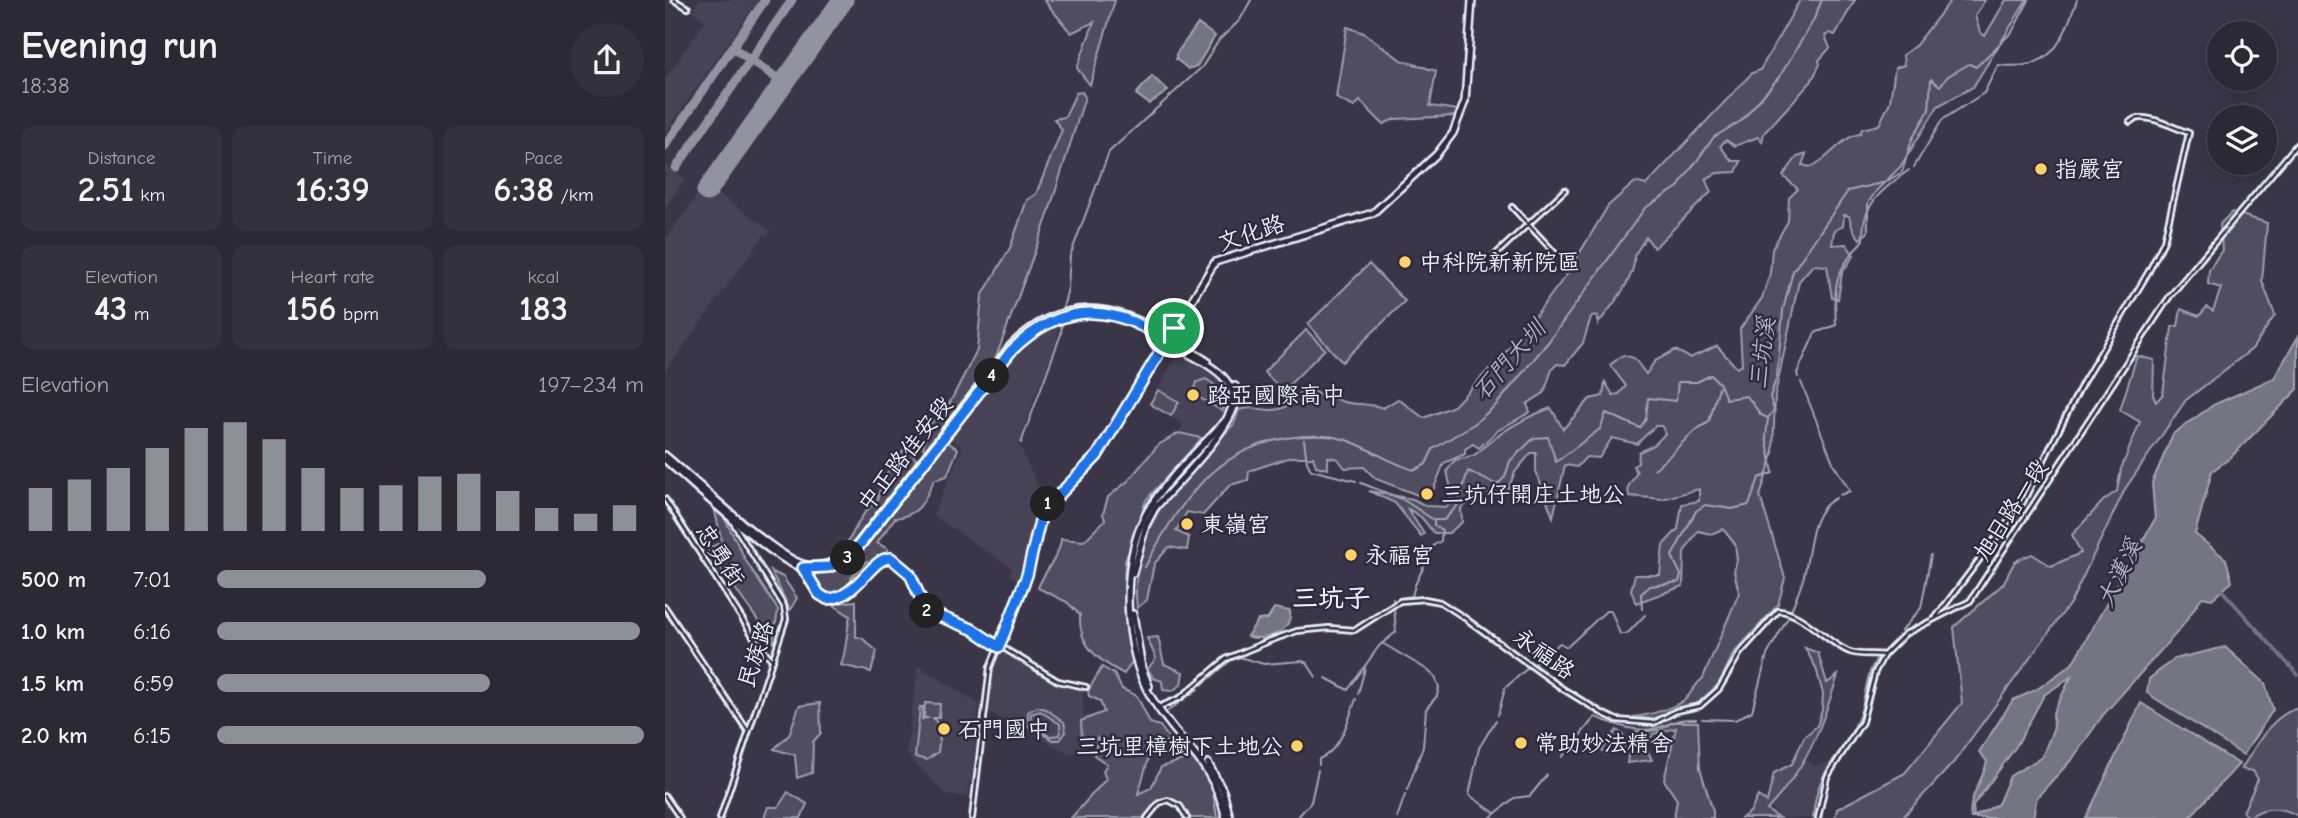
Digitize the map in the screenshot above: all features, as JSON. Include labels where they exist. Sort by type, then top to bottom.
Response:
[{"type":"main road","name":"文化路","points":[[1168,339],[1215,262],[1373,213],[1437,154],[1453,133],[1465,101],[1472,0]]},
{"type":"main road","name":"中正路佳安段","points":[[805,567],[839,559],[855,547],[1011,345],[1035,326],[1072,312],[1104,308],[1129,314],[1168,339]]},
{"type":"main road","points":[[1164,326],[1174,328],[1178,333],[1177,346],[1161,350],[1154,341],[1157,331],[1164,326]]},
{"type":"main road","points":[[1168,339],[1227,378],[1234,394],[1231,411],[1226,420],[1145,515],[1130,568],[1129,602],[1135,655],[1143,681],[1209,771],[1228,818]]},
{"type":"main road","points":[[665,458],[779,552],[805,567]]},
{"type":"main road","points":[[665,458],[730,516],[778,554],[805,567]]},
{"type":"street","points":[[674,0],[688,8]]},
{"type":"street","points":[[1936,617],[2023,502],[2082,383],[2111,341],[2162,246],[2189,133],[2147,118],[2138,117],[2130,122]]},
{"type":"street","name":"旭日路一段","points":[[1818,818],[1827,777],[1857,733],[1866,712],[1875,672],[1884,654],[1896,640],[1970,601],[2152,322],[2191,270],[2245,210],[2298,144]]},
{"type":"street","points":[[1495,255],[1565,190]]},
{"type":"street","points":[[1512,207],[1554,252]]},
{"type":"street","name":"文化路","points":[[972,818],[986,686],[1027,575],[1042,512],[1097,456],[1168,339]]},
{"type":"street","name":"忠勇街","points":[[665,499],[766,655],[773,661]]},
{"type":"street","name":"民族路","points":[[720,818],[786,619],[784,606],[730,516],[728,508]]},
{"type":"street","points":[[805,567],[819,594],[827,599],[836,599],[865,579],[880,561],[886,558],[897,560],[914,581],[926,611],[972,629],[1058,681],[1086,688]]},
{"type":"street","name":"永福路","points":[[1160,707],[1180,698],[1233,656],[1297,631],[1362,628],[1392,604],[1408,599],[1440,602],[1563,689],[1602,713],[1623,721],[1654,723],[1676,710],[1700,706],[1725,681],[1740,653],[1774,614],[1781,610],[1842,649],[1860,655],[1884,654]]},
{"type":"street","points":[[665,607],[748,731]]},
{"type":"street","points":[[665,796],[680,818]]},
{"type":"street","points":[[1147,818],[1159,803],[1168,800],[1180,806],[1187,818]]},
{"type":"shaded area","points":[[699,0],[758,0],[665,133],[665,78],[706,21],[692,11]]},
{"type":"shaded area","points":[[1044,0],[1115,0],[1090,85],[1077,68],[1094,22],[1071,33]]},
{"type":"shaded area","points":[[1800,0],[1855,0],[1835,35],[1830,33],[1825,36],[1830,48],[1819,60],[1820,64],[1811,82],[1764,133],[1762,142],[1758,137],[1735,146],[1726,140],[1720,146],[1732,161],[1741,161],[1736,172],[1717,173],[1705,179],[1711,192],[1654,248],[1646,237],[1634,256],[1631,273],[1622,292],[1598,324],[1598,316],[1591,317],[1583,343],[1565,365],[1557,364],[1552,369],[1544,393],[1527,404],[1530,412],[1497,431],[1479,448],[1473,444],[1465,449],[1465,454],[1444,463],[1432,493],[1427,492],[1423,497],[1376,479],[1364,467],[1345,468],[1338,459],[1328,457],[1328,469],[1316,466],[1313,457],[1291,457],[1249,471],[1248,480],[1230,485],[1203,515],[1187,512],[1176,531],[1189,537],[1187,550],[1169,547],[1154,564],[1147,600],[1137,608],[1136,579],[1141,552],[1150,528],[1162,505],[1178,484],[1234,424],[1239,410],[1285,407],[1306,386],[1324,398],[1328,395],[1342,402],[1383,408],[1398,399],[1424,418],[1454,406],[1517,340],[1567,274],[1608,206],[1635,182],[1646,185],[1752,73],[1760,70]]},
{"type":"shaded area","points":[[1951,0],[1985,0],[1975,16],[1980,32],[1985,36],[2006,0],[2027,0],[1973,87],[1938,106],[1900,167],[1868,203],[1868,232],[1860,239],[1853,230],[1849,216],[1844,215],[1843,226],[1834,231],[1832,245],[1846,244],[1854,255],[1842,273],[1838,299],[1832,298],[1827,266],[1813,265],[1799,281],[1775,395],[1773,454],[1760,496],[1785,578],[1778,605],[1733,654],[1720,683],[1697,704],[1676,708],[1653,719],[1632,717],[1671,707],[1689,695],[1703,678],[1739,593],[1734,571],[1737,560],[1735,544],[1723,529],[1711,534],[1698,531],[1684,552],[1683,586],[1636,603],[1631,590],[1635,575],[1660,575],[1663,545],[1678,529],[1682,504],[1699,501],[1699,489],[1662,499],[1629,496],[1628,487],[1637,472],[1633,466],[1638,463],[1639,452],[1654,445],[1665,434],[1662,426],[1655,426],[1637,444],[1612,438],[1599,458],[1586,457],[1577,467],[1565,465],[1553,517],[1536,471],[1536,453],[1531,453],[1515,472],[1508,489],[1499,496],[1483,492],[1461,508],[1462,522],[1449,533],[1434,533],[1421,517],[1407,508],[1424,534],[1421,536],[1395,503],[1369,491],[1413,499],[1426,506],[1447,507],[1452,494],[1447,471],[1455,460],[1473,456],[1513,426],[1551,408],[1563,429],[1590,399],[1603,396],[1605,382],[1613,395],[1619,394],[1626,386],[1610,365],[1623,355],[1634,358],[1646,374],[1655,361],[1675,350],[1690,358],[1717,346],[1737,368],[1742,365],[1740,329],[1762,298],[1770,273],[1772,249],[1788,221],[1789,198],[1798,189],[1783,176],[1797,157],[1806,154],[1802,165],[1811,167],[1847,139],[1860,134],[1862,129],[1879,125],[1890,102],[1895,68],[1904,65],[1903,55],[1916,45]]},
{"type":"shaded area","points":[[1347,27],[1364,33],[1401,60],[1436,71],[1430,106],[1458,110],[1455,116],[1395,119],[1383,124],[1360,101],[1354,107],[1336,98]]},
{"type":"shaded area","points":[[1082,92],[1085,97],[1047,218],[995,360],[926,450],[923,448],[929,425],[946,410],[977,350],[982,296],[1010,248],[1027,200],[1036,194],[1062,130],[1054,119],[1065,117],[1076,93]]},
{"type":"shaded area","points":[[665,165],[685,179],[665,208]]},
{"type":"shaded area","points":[[700,191],[712,199],[717,193],[771,231],[767,236],[764,235],[665,372],[665,240]]},
{"type":"shaded area","points":[[2232,212],[2267,223],[2262,281],[2275,315],[2252,349],[2186,400],[2125,489],[2071,602],[1953,763],[1902,818],[1835,818],[1837,809],[1905,773],[1962,703],[1954,627],[2003,584],[2015,561],[2032,554],[2051,566],[2081,553],[2072,535],[2103,501],[2117,491],[2121,469],[2140,422],[2120,410],[2137,356],[2154,360],[2153,395],[2156,402],[2163,394],[2172,327],[2178,326],[2181,309],[2199,316],[2207,307],[2213,311],[2221,288],[2208,284],[2209,270],[2222,250],[2220,224]]},
{"type":"shaded area","points":[[1369,264],[1405,301],[1342,362],[1308,324]]},
{"type":"shaded area","points":[[1058,324],[1057,348],[1035,395],[1019,444],[1045,503],[1033,518],[1034,538],[1026,574],[1019,582],[1009,574],[1013,569],[933,515],[963,447],[949,438],[1014,350],[1035,334]]},
{"type":"shaded area","points":[[1306,330],[1325,349],[1283,391],[1264,372]]},
{"type":"shaded area","name":"路亞國際高中","points":[[1179,351],[1219,374],[1232,391],[1230,408],[1202,438],[1179,433],[1183,424],[1149,405]]},
{"type":"shaded area","points":[[1206,379],[1223,391],[1223,401],[1218,405],[1224,409],[1222,411],[1190,392],[1194,391],[1197,382]]},
{"type":"shaded area","points":[[1158,390],[1179,402],[1171,416],[1150,404]]},
{"type":"shaded area","points":[[1179,433],[1202,438],[1146,500],[1125,562],[1124,587],[1134,659],[1124,674],[1106,664],[1086,644],[1080,626],[1080,615],[1067,602],[1038,588],[1058,551],[1061,539],[1084,541],[1105,520],[1103,514],[1108,497],[1128,481],[1158,445]]},
{"type":"shaded area","points":[[947,442],[958,449],[947,476],[934,480],[924,501],[916,510],[895,518],[877,543],[888,549],[888,554],[873,564],[867,561],[851,578],[855,584],[832,597],[826,594],[811,574],[833,570],[859,554]]},
{"type":"shaded area","points":[[908,446],[917,462],[858,538],[841,552],[865,512],[877,502],[888,472]]},
{"type":"shaded area","points":[[714,507],[723,515],[746,561],[778,610],[773,642],[707,549],[722,542]]},
{"type":"shaded area","points":[[771,571],[783,577],[797,598],[790,610]]},
{"type":"shaded area","points":[[856,601],[856,637],[862,638],[877,651],[871,672],[841,665],[850,616],[832,604]]},
{"type":"shaded area","points":[[1158,637],[1164,664],[1183,672],[1181,685],[1172,691],[1163,690],[1162,681],[1153,678],[1148,669],[1156,658],[1147,638]]},
{"type":"shaded area","points":[[1805,648],[1818,653],[1827,683],[1838,675],[1825,714],[1803,763],[1767,810],[1779,818],[1742,818],[1751,811],[1758,796],[1767,802],[1774,773],[1792,764],[1804,737],[1817,726],[1823,694],[1816,668]]},
{"type":"shaded area","points":[[1000,651],[1049,678],[1083,691],[1084,743],[1087,752],[1068,753],[1016,725],[1014,728],[988,711],[993,672]]},
{"type":"shaded area","name":"石門國中","points":[[918,666],[979,704],[972,782],[968,784],[968,797],[947,795],[906,754]]},
{"type":"shaded area","points":[[1102,667],[1114,674],[1122,689],[1137,696],[1150,723],[1160,726],[1170,740],[1152,747],[1138,794],[1151,788],[1161,767],[1192,757],[1214,785],[1223,818],[1189,818],[1181,803],[1162,798],[1143,818],[1071,818],[1106,779],[1103,771],[1107,764],[1094,755],[1098,738],[1082,743],[1081,721],[1104,712],[1100,701],[1089,696],[1088,691]]},
{"type":"shaded area","points":[[820,703],[821,733],[813,742],[812,773],[797,778],[795,755],[774,749],[789,735],[799,706]]},
{"type":"shaded area","points":[[925,703],[940,704],[939,718],[933,718],[941,728],[938,752],[927,760],[915,757],[920,707],[923,707],[922,719],[927,718],[924,717]]},
{"type":"shaded area","points":[[1037,707],[1046,709],[1064,722],[1066,732],[1060,740],[1053,740],[1027,725],[1028,712]],"holes":[[[1040,711],[1060,724],[1060,735],[1049,736],[1030,723],[1031,714]]]},
{"type":"shaded area","points":[[2295,709],[2298,710],[2298,816],[2285,810],[2273,809],[2249,817],[2243,812],[2258,779],[2253,771],[2241,769],[2270,726]]},
{"type":"shaded area","points":[[1673,722],[1698,722],[1700,768],[1713,818],[1674,818],[1677,800],[1664,780],[1676,728],[1653,734],[1646,747],[1652,760],[1627,763],[1629,748],[1617,747],[1606,754],[1602,750],[1617,730],[1627,739],[1632,738],[1635,732],[1660,730]]},
{"type":"shaded area","points":[[1806,760],[1814,766],[1832,761],[1817,818],[1779,818],[1771,807]]},
{"type":"shaded area","points":[[788,792],[807,804],[801,818],[764,818],[768,807],[778,807]]},
{"type":"water","points":[[1198,24],[1215,36],[1197,66],[1188,69],[1176,59],[1176,54]]},
{"type":"water","points":[[1152,76],[1168,91],[1149,104],[1136,94]]},
{"type":"water","points":[[2298,337],[2298,389],[2230,458],[2212,471],[2195,534],[2226,559],[2232,582],[2212,599],[2202,597],[2181,628],[2103,715],[2073,758],[2037,797],[2033,818],[1971,818],[1971,803],[1987,761],[1979,752],[2013,700],[2036,690],[2072,664],[2155,519],[2152,483],[2173,434],[2213,405],[2274,378]],"holes":[[[2071,677],[2053,713],[2054,727],[2042,757],[2010,776],[1998,804],[1974,817],[1973,806],[2017,745],[2044,695]]]},
{"type":"water","points":[[1274,608],[1290,611],[1287,625],[1269,637],[1247,636],[1258,620],[1268,619]]},
{"type":"water","points":[[2225,647],[2265,683],[2273,710],[2243,755],[2147,693],[2149,679],[2174,659]]},
{"type":"water","points":[[2141,703],[2239,764],[2189,818],[2086,818]]},
{"type":"waterway","points":[[1062,312],[1068,288],[1070,256],[1109,152],[1202,67],[1219,40],[1240,20],[1251,0]]},
{"type":"waterway","name":"石門大圳","points":[[1145,567],[1160,539],[1194,491],[1214,471],[1236,455],[1262,444],[1291,437],[1337,437],[1415,470],[1426,464],[1433,449],[1474,424],[1496,405],[1549,341],[1645,208],[1678,187],[1714,137],[1741,121],[1780,76],[1813,21],[1822,0]]},
{"type":"waterway","name":"三坑溪","points":[[1361,483],[1402,499],[1434,520],[1444,520],[1457,506],[1468,471],[1497,485],[1505,477],[1510,461],[1534,438],[1548,437],[1556,462],[1600,429],[1606,413],[1640,428],[1646,419],[1648,398],[1676,401],[1678,382],[1697,382],[1711,375],[1720,384],[1726,399],[1747,396],[1761,415],[1768,418],[1774,410],[1770,397],[1777,376],[1783,310],[1793,271],[1848,191],[1886,182],[1902,172],[1912,139],[1929,110],[1931,79],[1940,86],[1948,76],[1969,64],[1976,67],[2012,32],[2029,0]]},
{"type":"waterway","points":[[1914,167],[1942,120],[1984,93],[1998,65],[2030,64],[2051,52],[2059,42],[2077,0]]},
{"type":"waterway","points":[[1798,377],[1797,373],[1815,333],[1836,325],[1835,298],[1838,279],[1846,262],[1863,240],[1863,227],[1870,207],[1882,191],[1909,170]]},
{"type":"waterway","points":[[1021,443],[1061,334],[1062,321]]},
{"type":"waterway","points":[[1801,382],[1834,465],[1850,491],[1840,495]]},
{"type":"waterway","points":[[1654,469],[1693,432],[1709,422],[1719,387]]},
{"type":"waterway","points":[[1642,609],[1641,594],[1650,586],[1679,582],[1681,575],[1672,556],[1696,511],[1705,505],[1732,509],[1749,505],[1759,478],[1773,473],[1766,437],[1768,418]]},
{"type":"waterway","name":"三坑溪","points":[[1304,440],[1311,470],[1356,481]]},
{"type":"waterway","points":[[1791,611],[1806,569],[1815,523],[1827,504],[1836,498]]},
{"type":"waterway","points":[[1398,598],[1412,596],[1434,545],[1441,541],[1442,530],[1434,525],[1434,521]]},
{"type":"waterway","points":[[1901,631],[1921,608],[1931,555]]},
{"type":"waterway","points":[[2220,588],[2298,675]]},
{"type":"waterway","points":[[1326,678],[1348,690],[1379,646],[1396,632],[1394,607]]},
{"type":"waterway","points":[[1535,663],[1560,643],[1567,647],[1606,611],[1611,611],[1620,634],[1627,634],[1645,615]]},
{"type":"waterway","points":[[1702,719],[1735,720],[1752,711],[1767,655],[1789,616]]},
{"type":"waterway","points":[[1382,643],[1426,669],[1435,677],[1439,687],[1437,696],[1426,709],[1423,747],[1407,790]]},
{"type":"waterway","points":[[1202,685],[1230,661],[1239,657],[1264,664],[1302,661],[1307,663],[1316,677]]},
{"type":"waterway","points":[[1813,818],[1819,786],[1858,719],[1870,671],[1878,657]]},
{"type":"waterway","points":[[1498,715],[1505,688],[1530,666]]},
{"type":"waterway","points":[[1358,694],[1365,668]]},
{"type":"waterway","points":[[1168,711],[1198,689]]},
{"type":"waterway","points":[[1319,765],[1319,759],[1333,749],[1343,734],[1356,699]]},
{"type":"waterway","points":[[1161,716],[1169,727]]},
{"type":"waterway","points":[[1562,757],[1595,717],[1627,728],[1644,730],[1680,720],[1696,719]]},
{"type":"waterway","points":[[1495,813],[1469,795],[1479,748],[1496,720]]},
{"type":"waterway","points":[[1199,764],[1212,786],[1217,818]]},
{"type":"waterway","points":[[1297,818],[1311,802],[1318,770]]},
{"type":"waterway","points":[[1490,818],[1514,798],[1530,796],[1547,775]]},
{"type":"waterway","points":[[1397,818],[1405,795]]},
{"type":"taxiway","points":[[665,146],[765,0]]},
{"type":"taxiway","points":[[676,168],[792,0]]},
{"type":"taxiway","points":[[733,48],[784,83]]},
{"type":"runway","points":[[707,191],[843,0]]},
{"type":"place","name":"指嚴宮","points":[[2041,169]]},
{"type":"place","name":"中科院新新院區","points":[[1405,262]]},
{"type":"place","name":"路亞國際高中","points":[[1193,395]]},
{"type":"place","name":"三坑仔開庄土地公","points":[[1427,494]]},
{"type":"place","name":"東嶺宮","points":[[1187,524]]},
{"type":"place","name":"永福宮","points":[[1351,555]]},
{"type":"place","name":"石門國中","points":[[944,729]]},
{"type":"place","name":"常助妙法精舍","points":[[1521,743]]},
{"type":"place","name":"三坑里樟樹下土地公","points":[[1297,746]]},
{"type":"district","name":"三坑子","points":[[1331,599]]},
{"type":"route","points":[[1174,328],[1164,326],[1156,333],[1154,341],[1161,350],[1097,456],[1042,512],[1033,557],[999,647],[972,629],[926,611],[910,574],[897,560],[891,558],[880,561],[865,579],[846,595],[827,599],[819,594],[803,568],[814,569],[840,564],[861,546],[1011,351],[1035,330],[1069,317],[1105,312],[1133,321],[1156,333],[1176,347],[1179,339],[1174,328]]},
{"type":"water label","name":"大漢溪","points":[[2119,573]]}]
